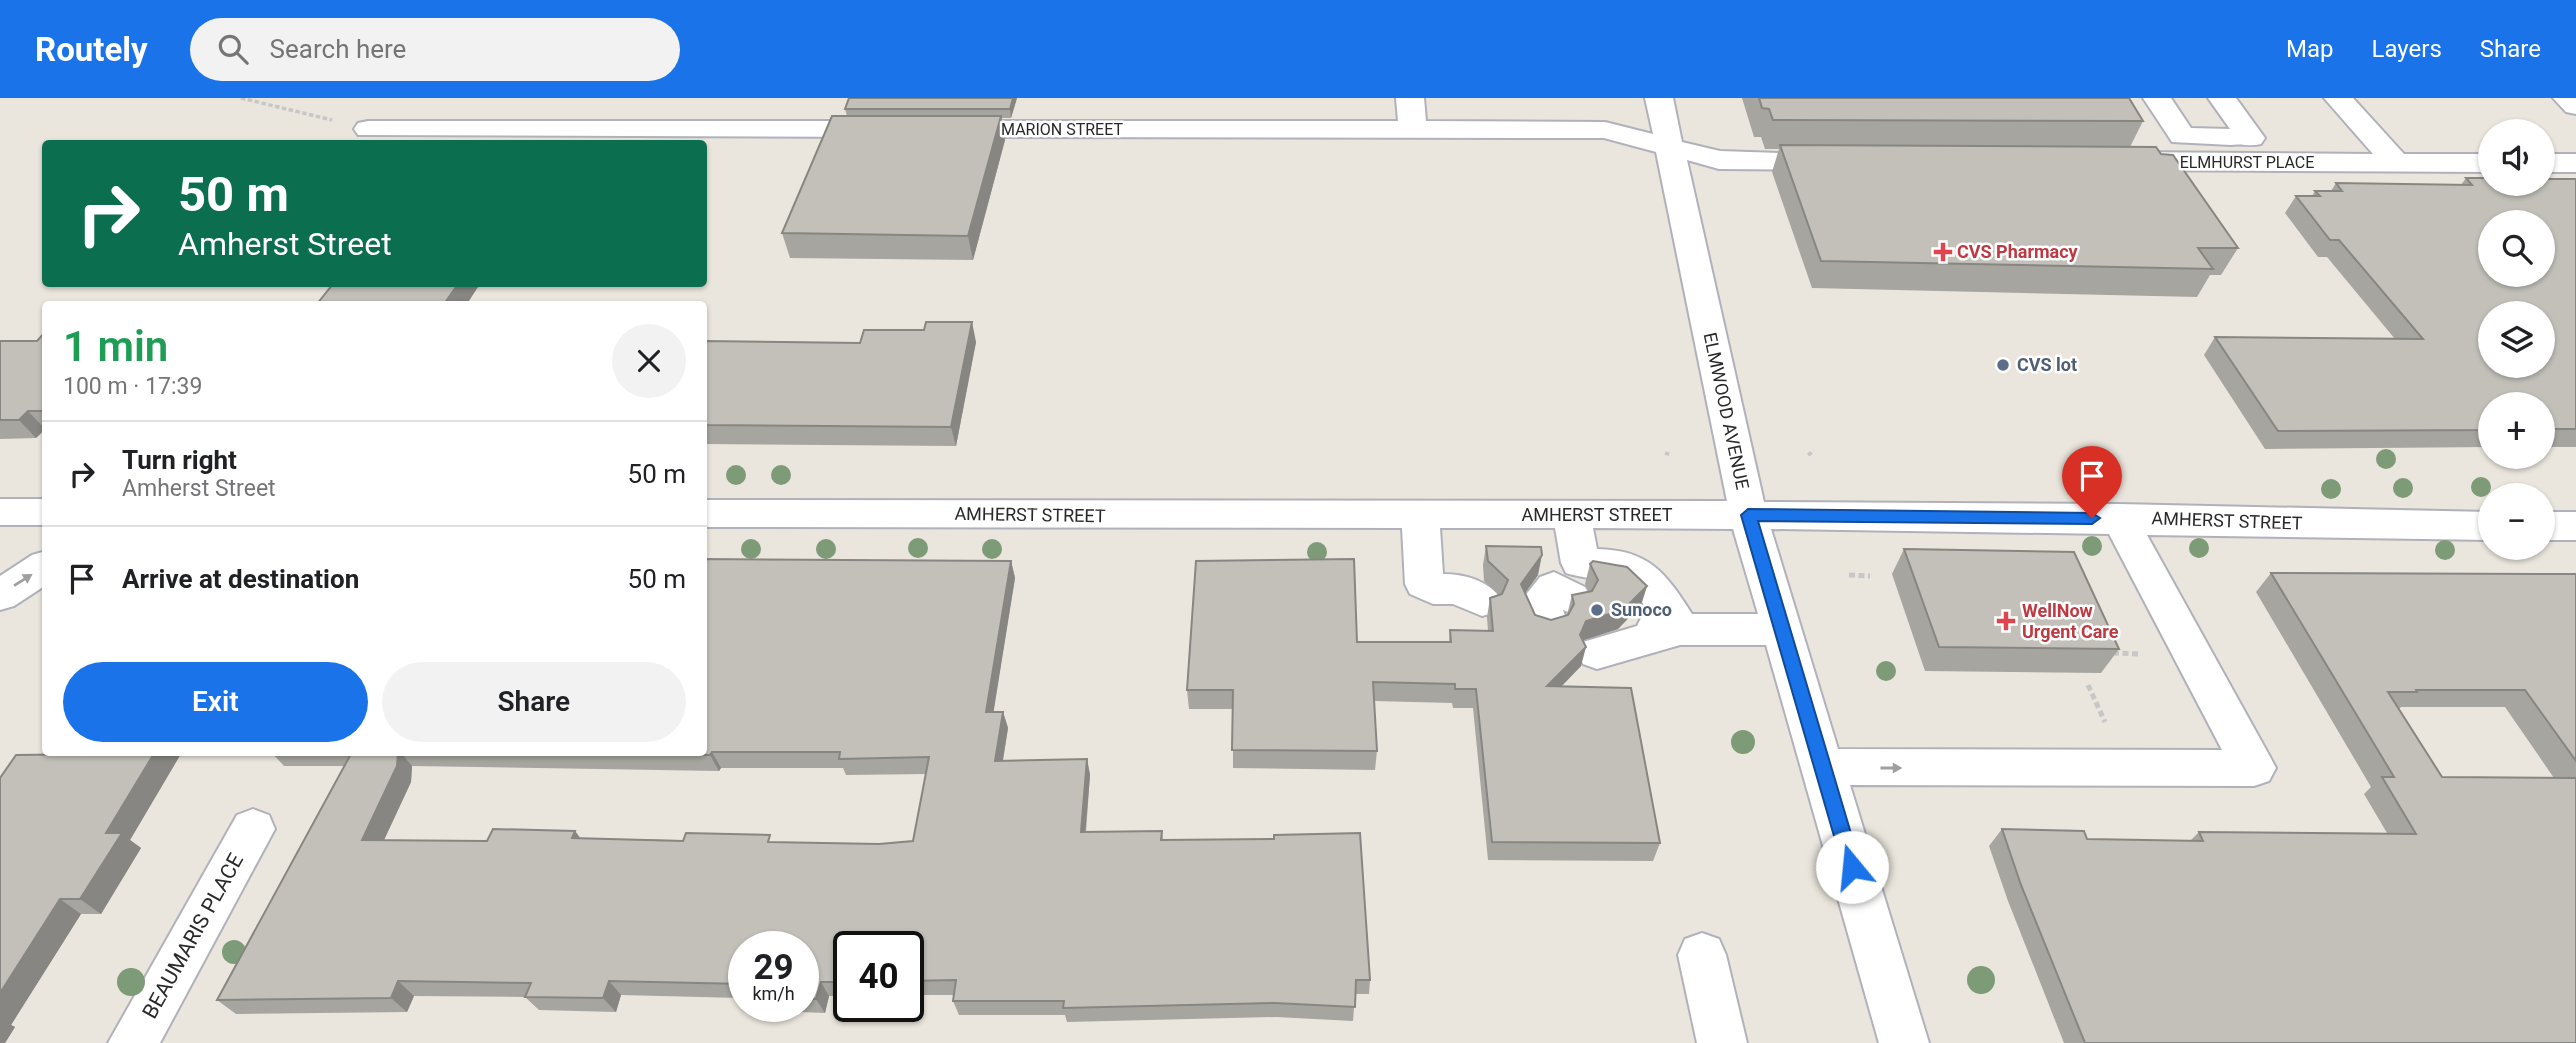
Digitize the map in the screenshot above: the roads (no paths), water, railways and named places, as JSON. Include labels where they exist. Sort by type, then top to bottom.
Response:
[{"type":"street","points":[[1410,98],[1412,130]]},
{"type":"street","name":"ELMWOOD AVENUE","points":[[1659,98],[1748,515],[1904,1043]]},
{"type":"street","points":[[2157,98],[2182,136],[2251,138],[2222,98]]},
{"type":"street","points":[[2338,98],[2396,162]]},
{"type":"street","points":[[2567,98],[2576,106]]},
{"type":"street","name":"MARION STREET","points":[[368,129],[1605,130],[1669,146]]},
{"type":"street","points":[[2217,137],[2234,162]]},
{"type":"street","points":[[1669,146],[1718,160],[1861,161]]},
{"type":"street","name":"ELMHURST PLACE","points":[[2093,161],[2478,163]]},
{"type":"street","points":[[2555,163],[2576,163]]},
{"type":"street","points":[[0,512],[42,512]]},
{"type":"street","name":"AMHERST STREET","points":[[707,514],[1748,515],[2478,526]]},
{"type":"street","points":[[1420,516],[1424,584],[1433,589],[1474,589]]},
{"type":"street","points":[[1572,516],[1558,589],[1619,564],[1653,585],[1681,629]]},
{"type":"street","points":[[1823,767],[2254,768],[2119,519]]},
{"type":"street","points":[[2555,526],[2576,526]]},
{"type":"street","points":[[0,595],[42,568]]},
{"type":"street","points":[[1609,640],[1681,629],[1783,631]]},
{"type":"street","name":"BEAUMARIS PLACE","points":[[133,1043],[253,829]]},
{"type":"street","points":[[1702,955],[1722,1043]]},
{"type":"place","name":"CVS Pharmacy","points":[[1943,252]]},
{"type":"place","name":"CVS lot","points":[[2003,365]]},
{"type":"place","name":"Sunoco","points":[[1597,610]]},
{"type":"place","name":"WellNow Urgent Care","points":[[2006,621]]}]
